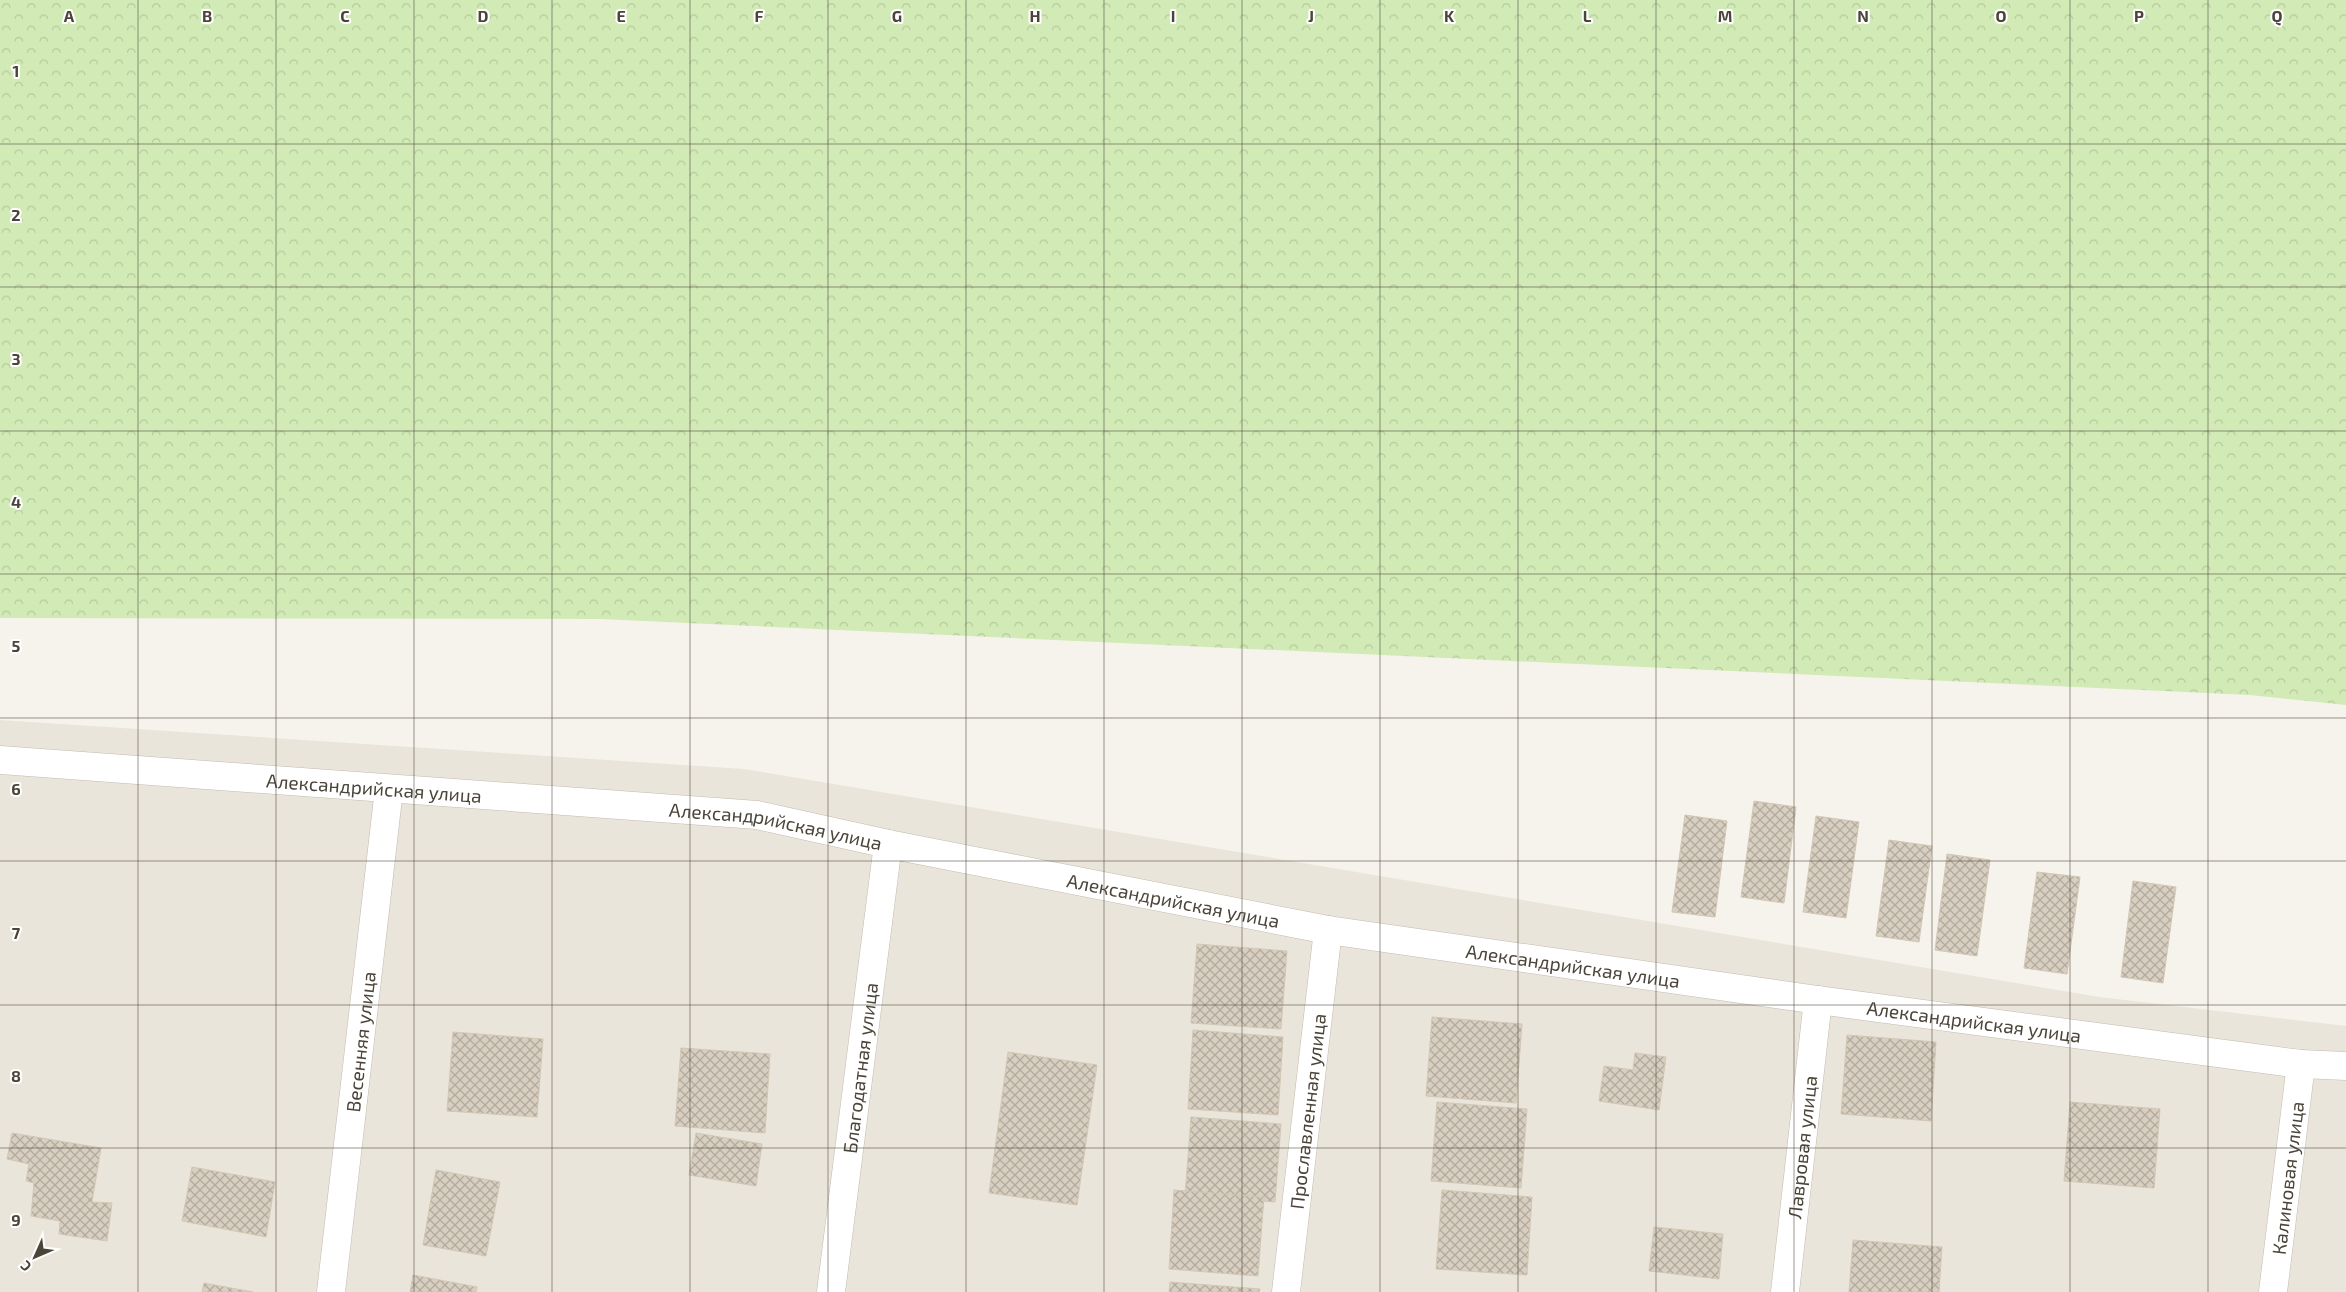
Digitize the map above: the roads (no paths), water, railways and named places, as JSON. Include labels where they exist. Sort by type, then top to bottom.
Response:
[{"type":"street","name":"Александрийская улица","points":[[0,760],[757,815],[888,844],[1328,930],[1818,1000],[2301,1064],[2346,1066]]},
{"type":"street","name":"Весенняя улица","points":[[331,1292],[389,789]]},
{"type":"street","name":"Благодатная улица","points":[[831,1292],[888,844]]},
{"type":"street","name":"Прославленная улица","points":[[1286,1292],[1328,930]]},
{"type":"street","name":"Лавровая улица","points":[[1785,1292],[1818,1000]]},
{"type":"street","name":"Калиновая улица","points":[[2273,1292],[2301,1064]]}]
